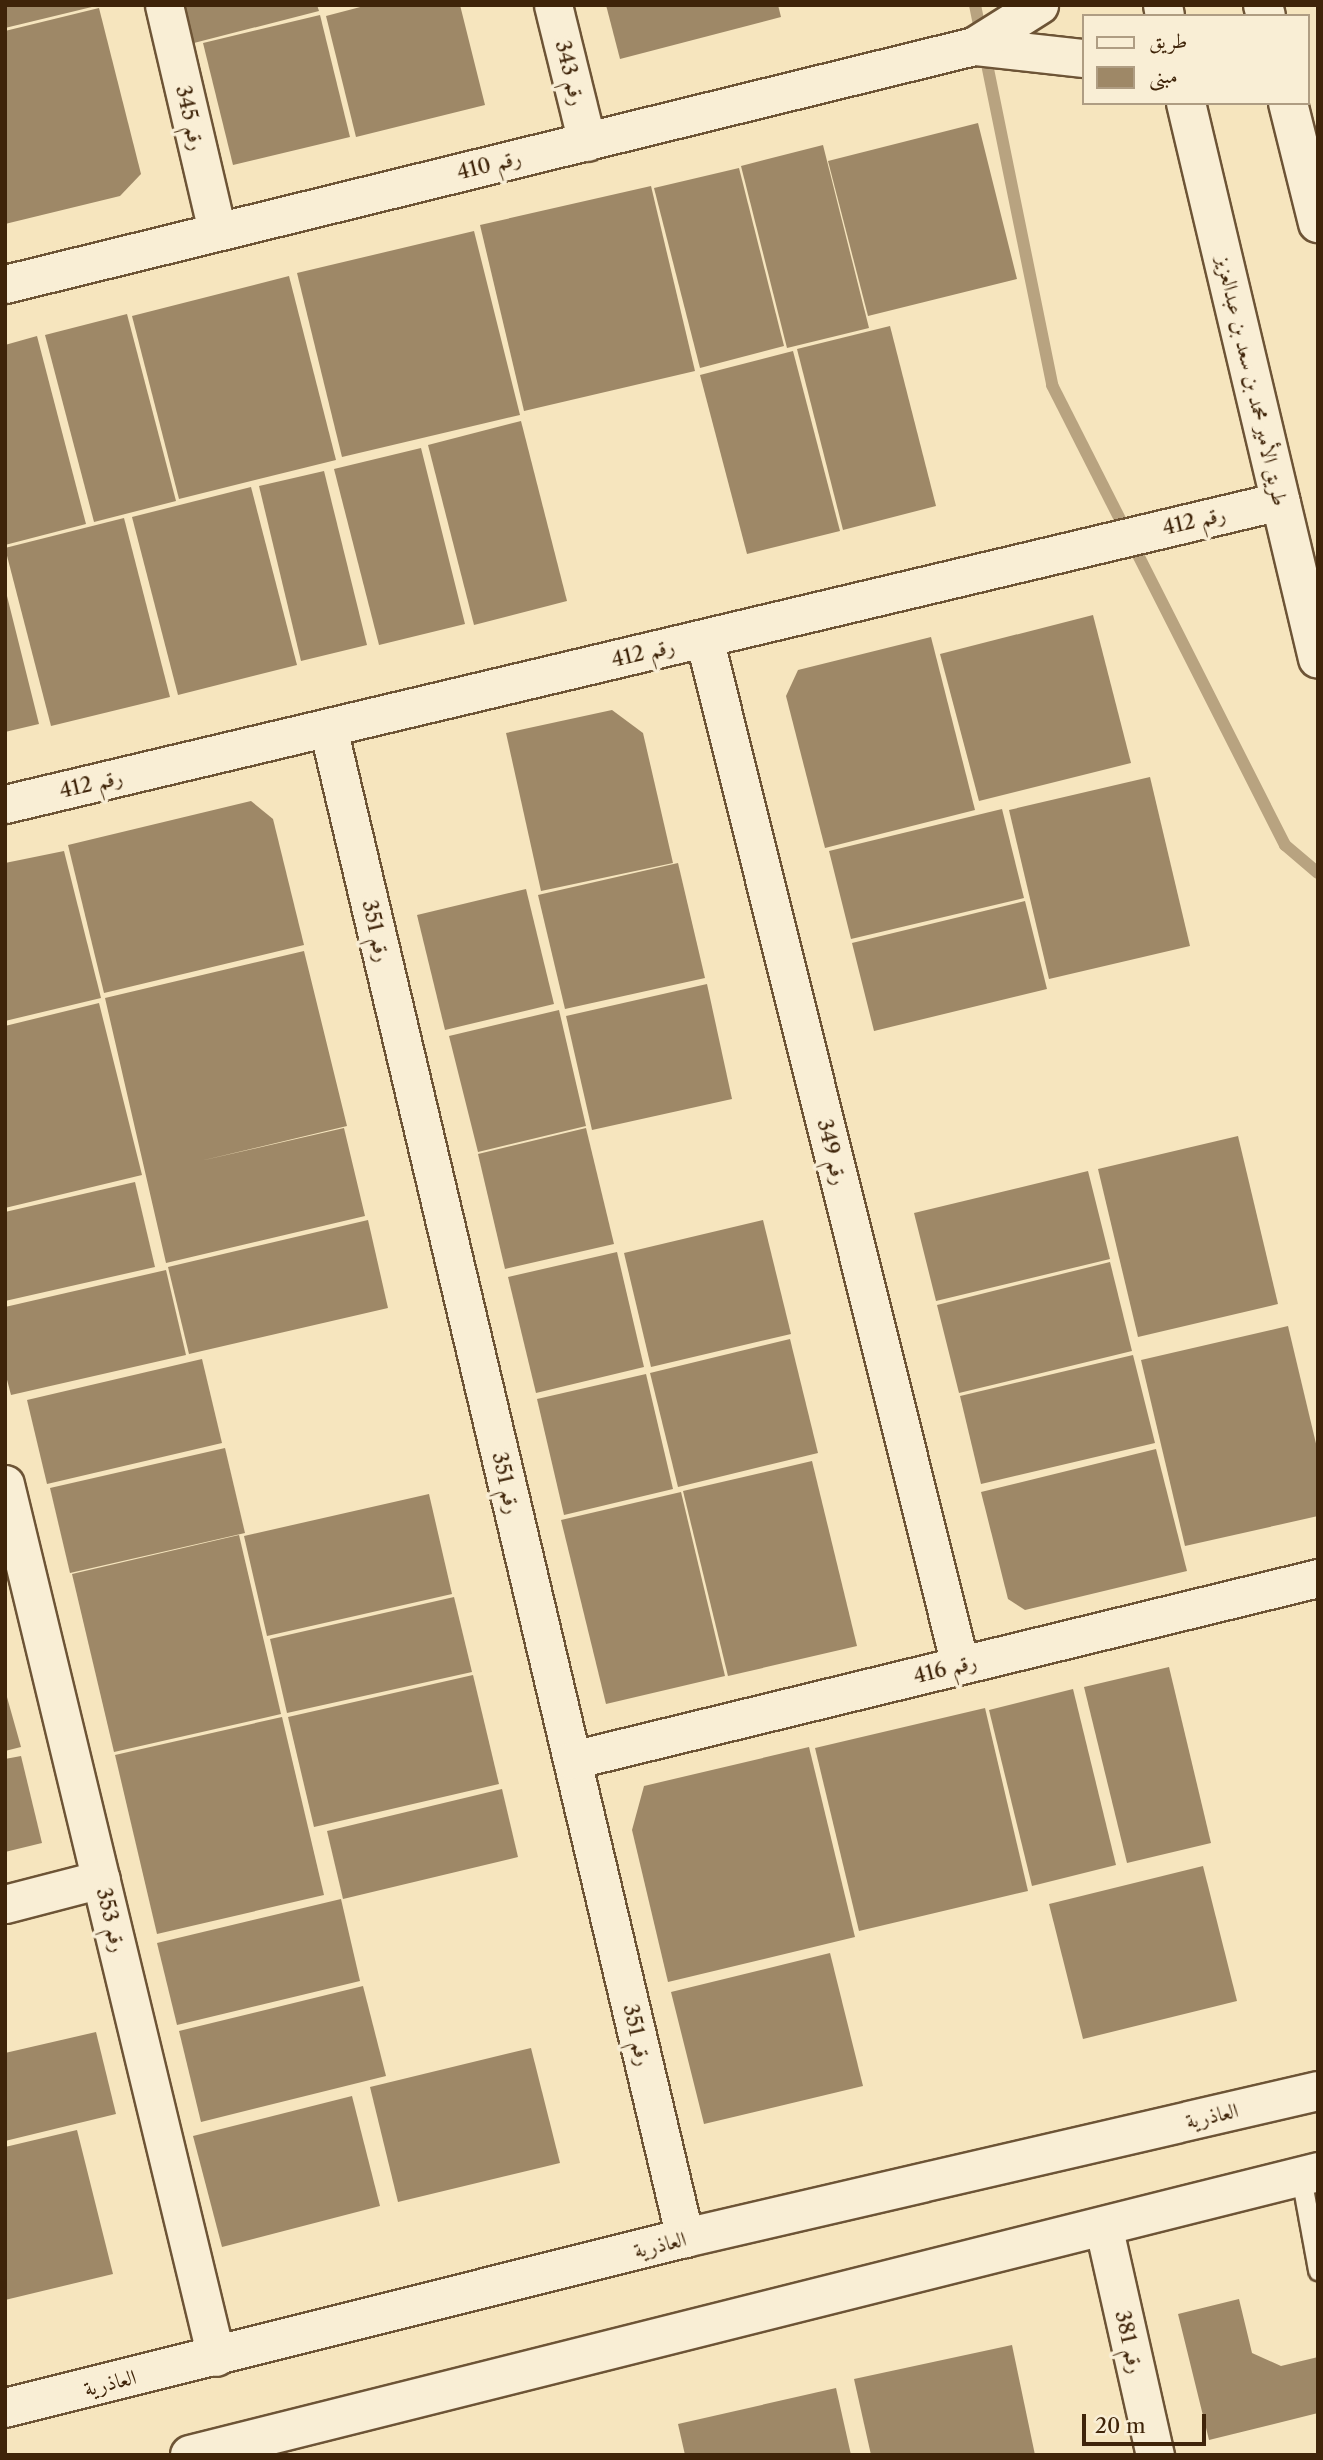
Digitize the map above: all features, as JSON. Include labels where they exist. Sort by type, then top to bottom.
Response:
[{"type":"street","name":"رقم 345","points":[[164,5],[217,231]]},
{"type":"street","name":"رقم 343","points":[[553,5],[587,142]]},
{"type":"street","points":[[974,46],[1039,5]]},
{"type":"street","name":"رقم 410","points":[[5,284],[974,46]]},
{"type":"street","points":[[974,46],[1082,58]]},
{"type":"street","points":[[1169,105],[1190,119]]},
{"type":"street","points":[[1288,105],[1318,223]]},
{"type":"street","name":"طريق الأمير محمد بن سعد بن عبدالعزيز","points":[[1190,119],[1318,659]]},
{"type":"street","name":"رقم 412","points":[[5,804],[1280,501]]},
{"type":"street","name":"رقم 349","points":[[704,638],[960,1665]]},
{"type":"street","name":"رقم 351","points":[[328,728],[685,2238]]},
{"type":"street","name":"رقم 353","points":[[8,1505],[216,2357]]},
{"type":"street","name":"رقم 416","points":[[572,1760],[1318,1578]]},
{"type":"street","points":[[5,1904],[101,1879]]},
{"type":"street","name":"العاذرية","points":[[5,2408],[685,2238],[1318,2091]]},
{"type":"street","points":[[190,2455],[1104,2229],[1309,2175]]},
{"type":"street","name":"رقم 381","points":[[1104,2229],[1155,2455]]},
{"type":"lane","points":[[1309,2175],[1318,2270]]},
{"type":"building","points":[[5,5],[96,5],[96,6],[5,28]]},
{"type":"building","points":[[180,5],[317,5],[319,11],[190,44]]},
{"type":"building","points":[[368,5],[460,5],[485,105],[356,137],[326,16]]},
{"type":"building","points":[[606,5],[778,5],[781,17],[620,59]]},
{"type":"building","points":[[99,8],[141,174],[120,196],[5,224],[5,31]]},
{"type":"building","points":[[320,15],[350,137],[233,165],[203,43]]},
{"type":"building","points":[[978,123],[1017,279],[868,316],[828,161]]},
{"type":"building","points":[[823,145],[869,328],[787,348],[741,166]]},
{"type":"building","points":[[739,168],[784,346],[700,368],[654,188]]},
{"type":"building","points":[[651,186],[695,371],[524,411],[480,225]]},
{"type":"building","points":[[474,231],[520,415],[342,457],[297,273]]},
{"type":"building","points":[[289,276],[336,460],[179,499],[132,316]]},
{"type":"building","points":[[127,314],[176,501],[94,522],[45,335]]},
{"type":"building","points":[[890,326],[936,506],[843,530],[797,349]]},
{"type":"building","points":[[37,336],[86,524],[5,545],[5,345]]},
{"type":"building","points":[[793,351],[840,531],[747,554],[700,375]]},
{"type":"building","points":[[521,421],[567,601],[474,625],[428,445]]},
{"type":"building","points":[[421,448],[465,624],[379,645],[334,469]]},
{"type":"building","points":[[324,471],[367,645],[301,661],[259,486]]},
{"type":"building","points":[[251,487],[297,665],[178,695],[132,517]]},
{"type":"building","points":[[124,518],[170,697],[51,726],[5,548]]},
{"type":"building","points":[[5,588],[39,724],[5,732]]},
{"type":"building","points":[[1093,615],[1131,763],[979,801],[940,654]]},
{"type":"building","points":[[931,637],[975,810],[825,848],[786,696],[798,670]]},
{"type":"building","points":[[612,710],[643,733],[673,863],[541,891],[506,733]]},
{"type":"building","points":[[1150,777],[1190,946],[1049,979],[1009,810]]},
{"type":"building","points":[[251,801],[273,819],[304,945],[104,993],[68,845]]},
{"type":"building","points":[[1002,809],[1024,898],[851,939],[829,851]]},
{"type":"building","points":[[64,851],[101,998],[5,1021],[5,863]]},
{"type":"building","points":[[678,863],[705,978],[565,1009],[538,895]]},
{"type":"building","points":[[526,889],[554,1004],[445,1030],[417,915]]},
{"type":"building","points":[[1025,901],[1047,989],[874,1031],[852,943]]},
{"type":"building","points":[[304,951],[347,1126],[200,1161],[344,1128],[365,1216],[166,1263],[105,998]]},
{"type":"building","points":[[707,984],[732,1099],[592,1130],[566,1016]]},
{"type":"building","points":[[99,1003],[142,1175],[5,1208],[5,1026]]},
{"type":"building","points":[[559,1010],[586,1126],[478,1152],[449,1036]]},
{"type":"building","points":[[586,1128],[614,1244],[505,1269],[478,1154]]},
{"type":"building","points":[[1238,1136],[1278,1304],[1138,1337],[1098,1169]]},
{"type":"building","points":[[1088,1171],[1110,1259],[936,1301],[914,1213]]},
{"type":"building","points":[[135,1182],[155,1267],[5,1301],[5,1212]]},
{"type":"building","points":[[368,1220],[388,1308],[189,1354],[168,1267]]},
{"type":"building","points":[[763,1220],[791,1334],[651,1367],[624,1253]]},
{"type":"building","points":[[617,1252],[644,1367],[536,1393],[508,1277]]},
{"type":"building","points":[[1110,1262],[1132,1351],[959,1393],[937,1305]]},
{"type":"building","points":[[166,1270],[186,1355],[11,1395],[5,1372],[5,1307]]},
{"type":"building","points":[[1288,1326],[1318,1452],[1318,1516],[1185,1546],[1141,1360]]},
{"type":"building","points":[[790,1339],[818,1453],[678,1487],[650,1373]]},
{"type":"building","points":[[1133,1355],[1155,1443],[981,1484],[960,1396]]},
{"type":"building","points":[[202,1359],[222,1443],[47,1484],[27,1400]]},
{"type":"building","points":[[646,1374],[673,1489],[564,1515],[537,1399]]},
{"type":"building","points":[[225,1448],[245,1533],[70,1573],[50,1488]]},
{"type":"building","points":[[1156,1449],[1187,1571],[1025,1610],[1008,1599],[981,1492]]},
{"type":"building","points":[[812,1461],[857,1646],[728,1676],[683,1491]]},
{"type":"building","points":[[681,1492],[725,1676],[606,1704],[561,1520]]},
{"type":"building","points":[[429,1494],[452,1594],[267,1636],[244,1536]]},
{"type":"building","points":[[239,1535],[281,1714],[114,1752],[72,1574]]},
{"type":"building","points":[[454,1597],[472,1672],[287,1713],[270,1639]]},
{"type":"building","points":[[1169,1667],[1211,1843],[1127,1863],[1084,1687]]},
{"type":"building","points":[[473,1675],[499,1784],[314,1827],[288,1717]]},
{"type":"building","points":[[1073,1689],[1116,1865],[1032,1886],[989,1710]]},
{"type":"building","points":[[5,1690],[21,1747],[5,1751]]},
{"type":"building","points":[[985,1708],[1028,1891],[859,1931],[815,1748]]},
{"type":"building","points":[[282,1717],[324,1895],[157,1934],[115,1755]]},
{"type":"building","points":[[809,1747],[855,1937],[668,1982],[632,1830],[644,1786]]},
{"type":"building","points":[[21,1756],[42,1843],[5,1852],[5,1759]]},
{"type":"building","points":[[502,1789],[518,1857],[343,1899],[327,1831]]},
{"type":"building","points":[[1203,1866],[1237,2001],[1083,2039],[1049,1904]]},
{"type":"building","points":[[341,1899],[360,1981],[177,2025],[157,1943]]},
{"type":"building","points":[[830,1953],[863,2086],[704,2124],[671,1992]]},
{"type":"building","points":[[363,1986],[386,2076],[201,2122],[179,2031]]},
{"type":"building","points":[[96,2032],[116,2114],[5,2141],[5,2053]]},
{"type":"building","points":[[531,2048],[560,2163],[398,2202],[370,2087]]},
{"type":"building","points":[[352,2096],[380,2206],[222,2247],[193,2136]]},
{"type":"building","points":[[77,2130],[113,2274],[5,2300],[5,2147]]},
{"type":"building","points":[[1239,2299],[1252,2353],[1281,2366],[1318,2357],[1318,2413],[1209,2440],[1178,2314]]},
{"type":"building","points":[[1012,2345],[1035,2455],[871,2455],[854,2379]]},
{"type":"building","points":[[836,2388],[851,2455],[685,2455],[678,2424]]},
{"type":"waterway","points":[[975,5],[1052,385],[1285,845],[1318,873]]}]
